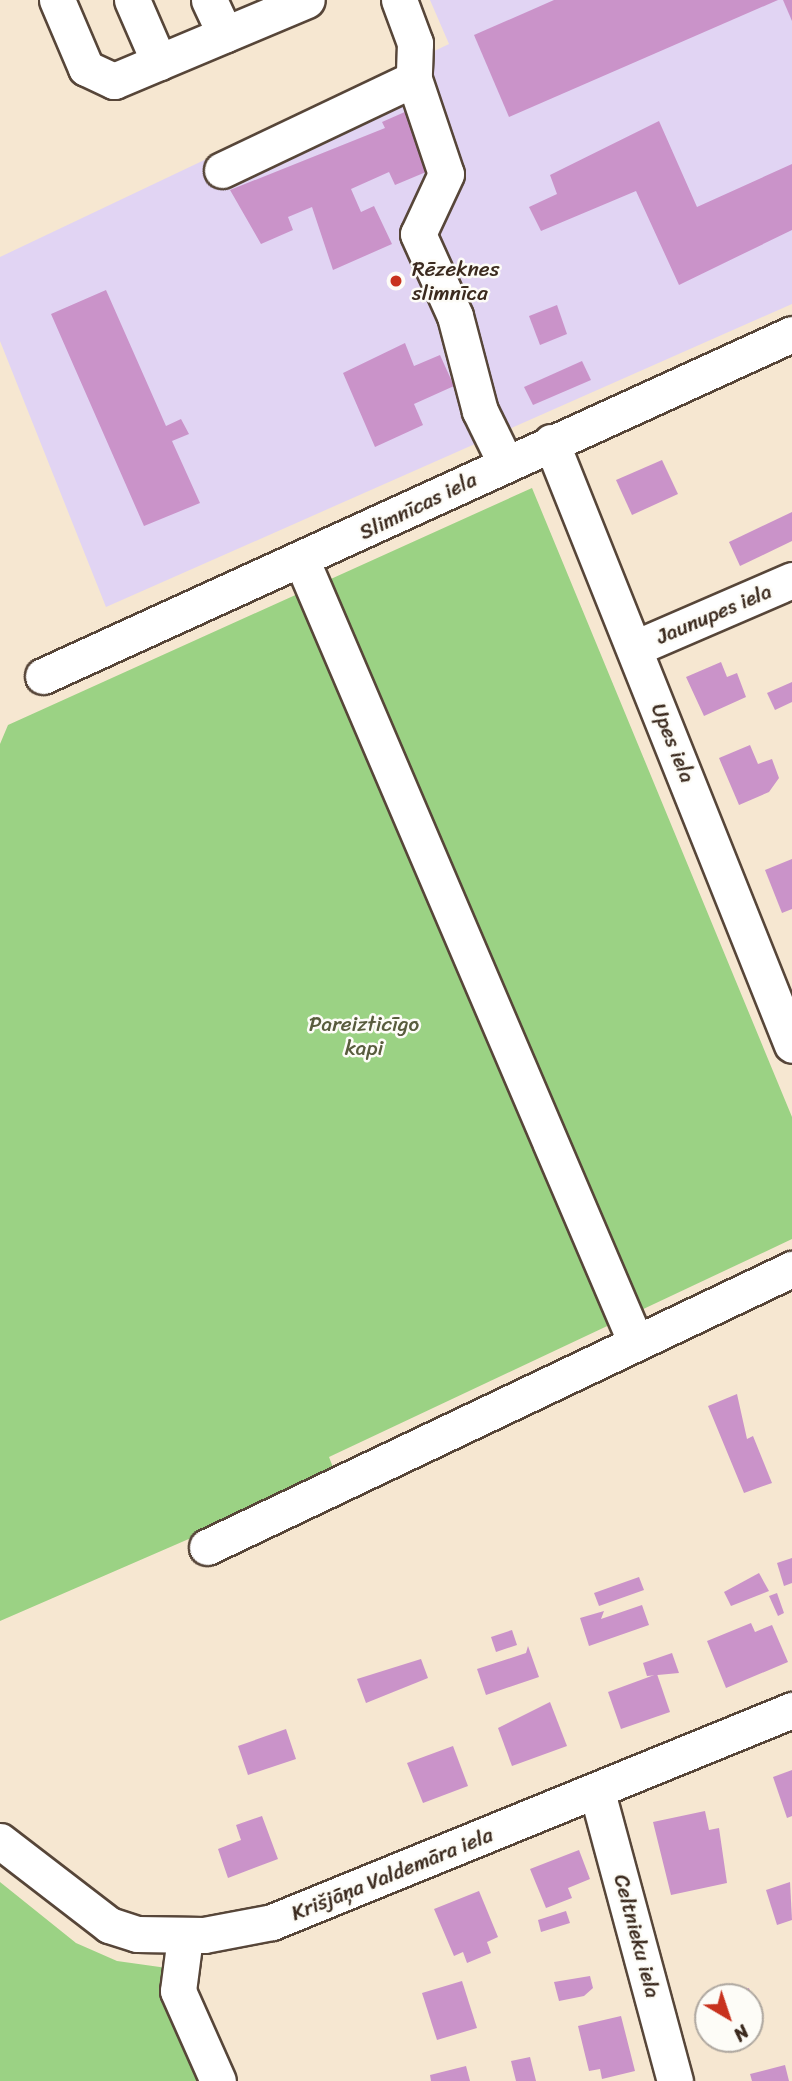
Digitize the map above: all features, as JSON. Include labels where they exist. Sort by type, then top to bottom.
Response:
[{"type":"street","points":[[57,0],[86,68],[114,81],[307,0]]},
{"type":"street","points":[[132,0],[159,62]]},
{"type":"street","points":[[209,0],[225,35]]},
{"type":"street","points":[[405,2],[415,43],[414,79],[446,174],[418,234],[455,316],[480,411],[506,464]]},
{"type":"street","points":[[222,170],[414,79]]},
{"type":"street","name":"Slimnīcas iela","points":[[43,676],[302,561],[551,442],[792,334]]},
{"type":"street","name":"Upes iela","points":[[551,442],[792,1045]]},
{"type":"street","points":[[302,561],[636,1343]]},
{"type":"street","name":"Jaunupes iela","points":[[635,648],[792,580]]},
{"type":"street","points":[[207,1547],[792,1269]]},
{"type":"street","name":"Krišjāņa Valdemāra iela","points":[[0,1841],[109,1925],[136,1934],[185,1937],[272,1922],[597,1792],[792,1710]]},
{"type":"street","name":"Celtnieku iela","points":[[597,1792],[675,2081]]},
{"type":"street","points":[[185,1937],[178,1991],[218,2081]]},
{"type":"shaded area","name":"Rēzeknes slimnīca","points":[[430,0],[792,0],[792,304],[106,607],[0,341],[0,257],[449,44]]},
{"type":"green space","name":"Pareizticīgo kapi","points":[[532,488],[792,1117],[792,1239],[329,1457],[336,1475],[0,1621],[0,744],[8,725]]},
{"type":"green space","points":[[0,1882],[76,1943],[117,1961],[167,1968],[207,2081],[0,2081]]},
{"type":"building","points":[[554,0],[778,0],[509,117],[474,35]]},
{"type":"building","points":[[783,0],[792,0],[792,21]]},
{"type":"building","points":[[407,111],[426,172],[395,185],[389,172],[351,189],[361,212],[374,206],[392,244],[333,270],[312,207],[288,217],[293,230],[261,244],[230,190],[385,128],[382,122]]},
{"type":"building","points":[[659,121],[697,207],[792,164],[792,230],[679,285],[636,191],[541,231],[529,207],[557,194],[550,175]]},
{"type":"building","points":[[106,290],[166,426],[181,419],[189,434],[172,441],[200,503],[144,526],[51,314]]},
{"type":"building","points":[[557,305],[567,334],[540,345],[529,316]]},
{"type":"building","points":[[405,343],[414,366],[440,355],[454,386],[414,404],[423,425],[375,447],[343,373]]},
{"type":"building","points":[[582,361],[591,380],[533,405],[524,387]]},
{"type":"building","points":[[662,460],[678,494],[632,515],[616,480]]},
{"type":"building","points":[[792,512],[792,541],[740,566],[729,542]]},
{"type":"building","points":[[721,662],[727,677],[737,673],[746,697],[704,716],[686,677]]},
{"type":"building","points":[[792,682],[792,702],[775,710],[767,693]]},
{"type":"building","points":[[750,745],[758,764],[772,759],[779,778],[769,792],[739,805],[719,758]]},
{"type":"building","points":[[792,859],[792,909],[782,913],[765,870]]},
{"type":"building","points":[[737,1394],[747,1439],[753,1436],[772,1483],[744,1493],[708,1406]]},
{"type":"building","points":[[792,1558],[792,1583],[784,1586],[777,1563]]},
{"type":"building","points":[[759,1573],[769,1591],[731,1606],[724,1592]]},
{"type":"building","points":[[639,1577],[644,1590],[599,1606],[594,1593]]},
{"type":"building","points":[[777,1593],[784,1613],[778,1616],[769,1596]]},
{"type":"building","points":[[642,1605],[649,1625],[589,1646],[580,1618],[604,1611],[601,1619]]},
{"type":"building","points":[[751,1623],[755,1632],[772,1625],[788,1662],[726,1688],[707,1641]]},
{"type":"building","points":[[512,1630],[517,1645],[496,1652],[491,1637]]},
{"type":"building","points":[[528,1646],[539,1677],[486,1695],[477,1669],[526,1653]]},
{"type":"building","points":[[672,1653],[679,1673],[647,1676],[643,1663]]},
{"type":"building","points":[[421,1659],[428,1678],[366,1703],[357,1679]]},
{"type":"building","points":[[657,1674],[670,1712],[621,1729],[608,1692]]},
{"type":"building","points":[[550,1702],[567,1746],[512,1766],[498,1728]]},
{"type":"building","points":[[286,1729],[296,1759],[248,1775],[238,1746]]},
{"type":"building","points":[[453,1746],[468,1786],[423,1803],[407,1763]]},
{"type":"building","points":[[792,1770],[792,1816],[787,1818],[773,1777]]},
{"type":"building","points":[[705,1811],[709,1830],[719,1828],[727,1883],[671,1895],[653,1822]]},
{"type":"building","points":[[262,1816],[278,1859],[228,1878],[218,1849],[241,1840],[236,1825]]},
{"type":"building","points":[[579,1850],[590,1879],[568,1888],[572,1898],[546,1908],[530,1869]]},
{"type":"building","points":[[790,1882],[792,1920],[777,1925],[766,1890]]},
{"type":"building","points":[[479,1891],[498,1937],[487,1942],[491,1953],[467,1963],[463,1952],[454,1956],[434,1909]]},
{"type":"building","points":[[566,1911],[570,1923],[541,1932],[538,1920]]},
{"type":"building","points":[[590,1976],[593,1988],[584,1996],[559,2001],[554,1982]]},
{"type":"building","points":[[462,1981],[477,2028],[437,2040],[422,1993]]},
{"type":"building","points":[[621,2016],[635,2071],[602,2079],[600,2069],[589,2071],[578,2026]]},
{"type":"building","points":[[530,2057],[536,2081],[516,2081],[511,2061]]},
{"type":"building","points":[[785,2065],[789,2081],[752,2081],[750,2074]]},
{"type":"building","points":[[466,2066],[470,2081],[431,2081],[430,2075]]},
{"type":"place","name":"Rēzeknes slimnīca","points":[[396,281]]}]
